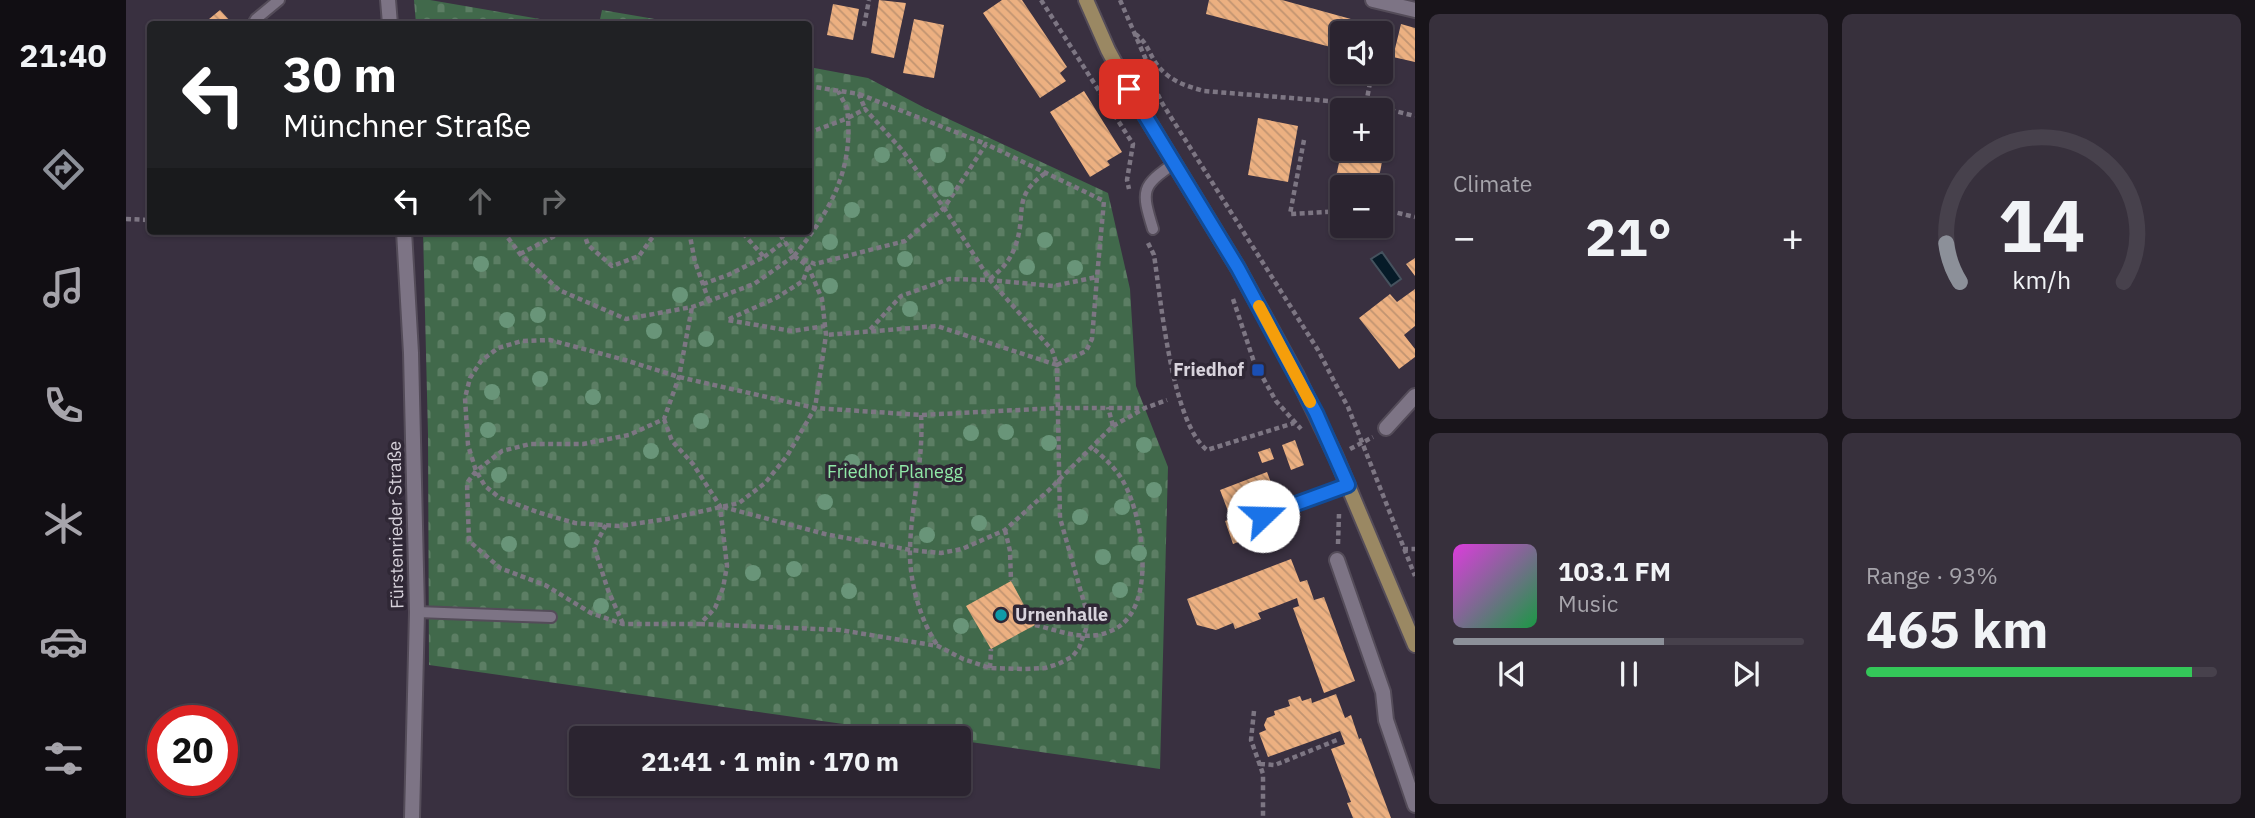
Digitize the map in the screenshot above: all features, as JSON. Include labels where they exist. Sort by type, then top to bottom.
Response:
[{"type":"main road","points":[[1086,0],[1129,89],[1238,268],[1316,413],[1415,645]]},
{"type":"street","points":[[388,0],[390,21]]},
{"type":"street","points":[[1373,0],[1415,10]]},
{"type":"street","name":"Fürstenrieder Straße","points":[[405,235],[411,353],[417,612],[412,818]]},
{"type":"street","points":[[1386,428],[1415,396]]},
{"type":"street","points":[[1338,560],[1383,692],[1386,720],[1415,805]]},
{"type":"lane","points":[[255,21],[279,0]]},
{"type":"lane","points":[[1153,229],[1144,199],[1148,186],[1175,163]]},
{"type":"lane","points":[[1263,516],[1348,485]]},
{"type":"lane","points":[[417,612],[551,617]]},
{"type":"path","points":[[864,26],[869,0]]},
{"type":"path","points":[[1041,0],[1133,144],[1127,180],[1148,186]]},
{"type":"path","points":[[1120,0],[1150,69],[1151,80],[1163,103],[1318,350],[1348,407],[1415,576]]},
{"type":"path","points":[[1133,33],[1144,39],[1158,66],[1182,85],[1204,91],[1330,101]]},
{"type":"path","points":[[812,87],[859,94],[986,144],[1104,201],[1092,339],[1086,351],[1057,365],[937,326],[825,335]]},
{"type":"path","points":[[812,234],[832,202],[847,153],[847,108],[838,91]]},
{"type":"path","points":[[664,419],[629,435],[583,444],[530,444],[502,451],[476,471],[467,484],[469,541],[499,568],[545,585],[591,613],[623,624],[700,624],[839,630],[938,646],[963,659],[990,668],[1035,668],[1058,664],[1072,657],[1079,648],[1087,613],[1060,518],[1057,365],[1052,350],[990,280],[944,208],[902,150],[865,108],[859,94]]},
{"type":"path","points":[[812,132],[865,108]]},
{"type":"path","points":[[1393,111],[1415,116]]},
{"type":"path","points":[[1304,140],[1290,214],[1330,212]]},
{"type":"path","points":[[794,256],[815,264],[905,241],[944,208],[986,144]]},
{"type":"path","points":[[990,280],[1006,267],[1017,243],[1024,196],[1033,181],[1047,172]]},
{"type":"path","points":[[1393,212],[1415,217]]},
{"type":"path","points":[[126,219],[147,220]]},
{"type":"path","points":[[506,235],[520,254],[559,290],[626,319],[692,307],[754,284],[794,256],[811,235]]},
{"type":"path","points":[[520,254],[556,235]]},
{"type":"path","points":[[584,235],[588,245],[612,266],[639,256],[654,235]]},
{"type":"path","points":[[690,235],[695,262],[709,301]]},
{"type":"path","points":[[745,235],[764,257]]},
{"type":"path","points":[[781,235],[794,256],[808,266],[822,299],[825,335],[814,408],[787,456],[765,483],[739,503],[667,519],[619,526],[575,523],[537,512],[500,498],[485,486],[476,471],[468,445],[465,398],[470,378],[481,361],[498,348],[522,341],[550,340],[625,359],[679,377],[814,408],[921,415],[1058,408],[1145,408]]},
{"type":"path","points":[[703,284],[764,257],[785,241]]},
{"type":"path","points":[[1154,256],[1172,376],[1197,442],[1207,450],[1294,423],[1276,401],[1254,362],[1230,289]]},
{"type":"path","points":[[808,266],[803,281],[776,298],[727,320],[792,331],[824,326]]},
{"type":"path","points":[[867,332],[901,296],[949,279],[1053,286],[1097,278]]},
{"type":"path","points":[[692,307],[679,377],[664,419],[672,441],[693,464],[720,506],[727,566],[723,589],[715,607],[700,624]]},
{"type":"path","points":[[720,506],[825,534],[909,550],[941,553],[962,550],[1005,530],[1113,426],[1145,408],[1167,400]]},
{"type":"path","points":[[1108,407],[1113,426]]},
{"type":"path","points":[[921,415],[923,441],[909,550],[921,614],[929,634],[938,646]]},
{"type":"path","points":[[1035,625],[1083,637],[1101,635],[1115,630],[1125,622],[1138,596],[1142,543],[1134,506],[1112,466],[1091,447]]},
{"type":"path","points":[[606,525],[594,547],[623,624]]},
{"type":"path","points":[[1005,530],[1010,551],[1011,581]]},
{"type":"path","points":[[1403,548],[1415,549]]},
{"type":"path","points":[[990,668],[991,649]]},
{"type":"path","points":[[1254,711],[1251,740],[1263,774],[1263,818]]},
{"type":"path","points":[[1260,764],[1275,765],[1337,740]]},
{"type":"green space","points":[[414,0],[430,0],[552,21],[416,21]]},
{"type":"green space","points":[[602,10],[666,21],[600,21]]},
{"type":"green space","name":"Friedhof Planegg","points":[[812,68],[868,78],[925,108],[1108,193],[1130,289],[1136,386],[1168,467],[1160,769],[971,742],[971,726],[858,726],[429,665],[428,435],[423,235],[812,235]]},
{"type":"water","points":[[1382,252],[1401,279],[1391,286],[1371,259]]},
{"type":"building","points":[[879,0],[906,3],[894,58],[871,53]]},
{"type":"building","points":[[1002,0],[1022,0],[1067,67],[1060,73],[1066,81],[1040,98],[983,13]]},
{"type":"building","points":[[1209,0],[1282,0],[1358,21],[1330,21],[1330,47],[1206,14]]},
{"type":"building","points":[[833,4],[859,9],[853,40],[827,35]]},
{"type":"building","points":[[220,10],[230,21],[207,21]]},
{"type":"building","points":[[299,19],[299,21],[262,21]]},
{"type":"building","points":[[914,19],[944,25],[934,78],[903,73]]},
{"type":"building","points":[[1401,24],[1415,28],[1415,62],[1393,57]]},
{"type":"building","points":[[1084,91],[1122,152],[1107,161],[1110,165],[1090,177],[1050,112]]},
{"type":"building","points":[[1258,118],[1298,126],[1288,182],[1248,175]]},
{"type":"building","points":[[1339,161],[1382,161],[1379,175],[1336,175]]},
{"type":"building","points":[[1415,258],[1415,276],[1406,264]]},
{"type":"building","points":[[1415,289],[1415,326],[1404,335],[1415,349],[1415,357],[1399,369],[1359,318],[1390,294],[1397,302]]},
{"type":"building","points":[[1295,440],[1304,465],[1291,470],[1282,445]]},
{"type":"building","points":[[1270,448],[1274,459],[1262,463],[1258,452]]},
{"type":"building","points":[[1267,472],[1278,501],[1253,510],[1261,533],[1233,544],[1225,521],[1231,519],[1220,490]]},
{"type":"building","points":[[1291,559],[1300,582],[1307,580],[1314,600],[1324,597],[1355,681],[1324,693],[1293,608],[1299,606],[1297,598],[1258,613],[1261,619],[1235,629],[1233,623],[1216,630],[1197,625],[1187,599]]},
{"type":"building","name":"Urnenhalle","points":[[1011,581],[1035,625],[991,649],[966,606]]},
{"type":"building","points":[[1336,694],[1345,718],[1351,715],[1391,818],[1353,818],[1347,803],[1351,802],[1331,749],[1345,744],[1340,731],[1268,757],[1259,733],[1266,730],[1264,725],[1267,718],[1275,715],[1274,711],[1290,706],[1288,700],[1300,696],[1302,701],[1311,698],[1312,703]]},
{"type":"slow traffic","points":[[1259,306],[1310,402]]},
{"type":"place","name":"Friedhof","points":[[1258,370]]},
{"type":"place","name":"Urnenhalle","points":[[1001,615]]},
{"type":"route","points":[[1129,89],[1238,268],[1316,413],[1348,485],[1263,516]]}]
